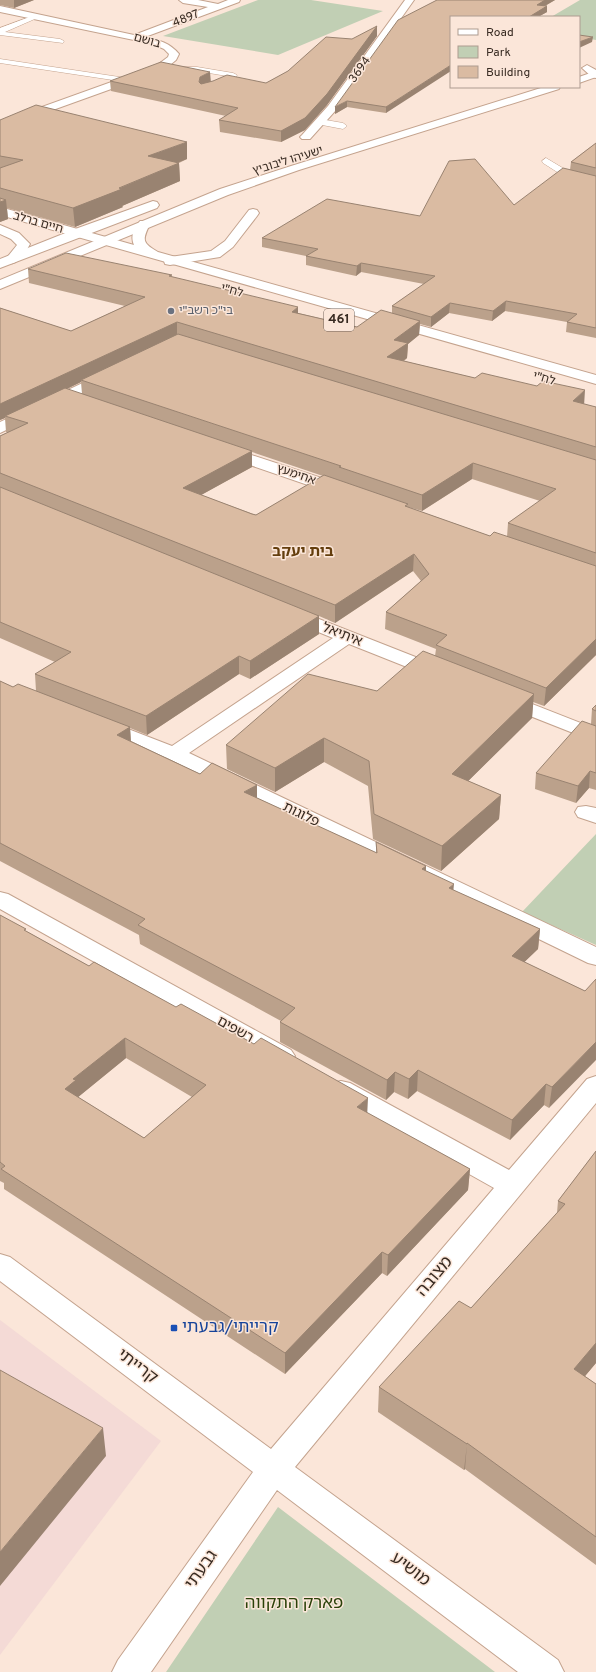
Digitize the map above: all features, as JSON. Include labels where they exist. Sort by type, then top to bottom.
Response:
[{"type":"street","points":[[183,0],[218,7]]},
{"type":"street","name":"4897","points":[[136,37],[236,0]]},
{"type":"street","name":"3694","points":[[306,137],[332,108],[410,0]]},
{"type":"street","name":"בושם","points":[[0,9],[136,37],[162,44],[174,54],[173,58],[160,68],[0,126]]},
{"type":"street","points":[[580,79],[592,71]]},
{"type":"street","name":"ישעיהו ליבוביץ","points":[[213,184],[523,88]]},
{"type":"street","name":"ישעיהו ליבוביץ","points":[[0,285],[224,192],[295,168],[552,88]]},
{"type":"street","points":[[5,262],[161,202]]},
{"type":"street","name":"חיים ברלב","points":[[0,212],[76,234]]},
{"type":"street","points":[[144,224],[138,235],[139,244],[166,266],[215,254],[229,244],[253,213]]},
{"type":"street","points":[[0,228],[15,236],[24,244],[20,251],[5,262]]},
{"type":"street","name":"חיים ברלב","points":[[0,228],[52,243]]},
{"type":"street","name":"לח\"י","points":[[76,234],[103,242],[166,266],[230,277],[596,380]]},
{"type":"street","points":[[52,243],[104,257]]},
{"type":"street","points":[[215,254],[218,265],[230,277]]},
{"type":"street","name":"לח\"י","points":[[246,295],[596,394]]},
{"type":"street","points":[[0,428],[120,369]]},
{"type":"street","points":[[64,396],[87,404]]},
{"type":"street","name":"אחימעץ","points":[[206,444],[356,496]]},
{"type":"street","name":"איתיאל","points":[[274,607],[457,681]]},
{"type":"street","points":[[174,754],[347,637]]},
{"type":"street","points":[[486,692],[596,736]]},
{"type":"street","name":"פלוגות","points":[[87,720],[174,754],[596,958]]},
{"type":"street","name":"רשפים","points":[[0,899],[512,1185]]},
{"type":"street","name":"מצובה","points":[[274,1469],[596,1085]]},
{"type":"street","name":"קרייתי","points":[[0,1265],[274,1469]]},
{"type":"street","name":"גבעתי","points":[[130,1672],[274,1469]]},
{"type":"street","name":"מושיע","points":[[274,1469],[546,1672]]},
{"type":"lane","points":[[0,32],[35,17]]},
{"type":"lane","points":[[0,32],[60,41]]},
{"type":"lane","points":[[0,61],[126,80]]},
{"type":"lane","points":[[160,68],[197,69],[232,75],[232,77],[223,83],[204,90]]},
{"type":"lane","points":[[320,122],[343,126]]},
{"type":"lane","points":[[546,161],[568,175],[596,181]]},
{"type":"shaded area","points":[[0,1320],[161,1441],[0,1655]]},
{"type":"green space","points":[[258,0],[311,0],[383,11],[278,55],[163,36]]},
{"type":"green space","points":[[580,0],[596,0],[596,40],[580,37],[580,16],[553,16]]},
{"type":"green space","points":[[596,834],[596,945],[522,912]]},
{"type":"green space","name":"פארק התקווה","points":[[278,1507],[495,1672],[166,1672]]},
{"type":"building","points":[[437,0],[545,0],[537,5],[547,6],[531,16],[450,16],[450,66],[386,107],[347,101],[335,107],[398,20]]},
{"type":"building","points":[[377,26],[327,94],[305,118],[281,131],[219,120],[238,108],[110,81],[161,62],[210,72],[200,77],[199,82],[201,84],[227,75],[266,83],[288,71],[326,37],[352,39]]},
{"type":"building","points":[[580,35],[593,37],[580,42]]},
{"type":"building","points":[[36,105],[187,142],[148,156],[179,163],[119,188],[122,189],[73,208],[0,188],[0,168],[23,160],[0,156],[0,120]]},
{"type":"building","points":[[596,143],[596,168],[571,162]]},
{"type":"building","points":[[475,159],[514,205],[563,168],[596,176],[596,328],[567,322],[577,314],[506,301],[493,311],[450,303],[431,317],[392,306],[435,276],[361,263],[357,266],[306,256],[318,249],[262,238],[327,199],[420,216],[449,161]]},
{"type":"building","points":[[0,198],[6,200],[0,202]]},
{"type":"building","points":[[66,253],[172,275],[169,276],[298,307],[292,312],[357,327],[381,310],[420,321],[394,340],[408,343],[387,357],[475,378],[482,373],[537,386],[543,381],[585,390],[573,401],[596,407],[596,447],[177,322],[0,404],[0,308],[71,331],[145,297],[28,269]]},
{"type":"building","points":[[178,334],[596,460],[596,553],[508,523],[556,489],[473,463],[422,495],[339,467],[341,466],[81,380]]},
{"type":"building","points":[[65,388],[252,451],[183,488],[252,514],[256,515],[324,475],[408,504],[405,506],[490,536],[494,532],[596,566],[596,639],[546,688],[436,645],[447,635],[386,612],[429,574],[414,554],[335,605],[0,473],[0,436],[28,423],[5,416]]},
{"type":"building","points":[[0,487],[319,616],[250,661],[239,656],[146,716],[35,674],[71,652],[0,622]]},
{"type":"building","points":[[423,651],[534,694],[452,774],[501,795],[442,846],[374,814],[369,761],[324,738],[275,768],[226,745],[308,674],[377,691]]},
{"type":"building","points":[[0,681],[13,687],[18,684],[130,727],[117,735],[200,774],[212,763],[257,785],[244,792],[377,853],[376,842],[426,866],[422,869],[454,884],[449,888],[540,929],[512,956],[585,991],[596,979],[596,1042],[552,1087],[546,1084],[512,1120],[418,1070],[409,1079],[395,1072],[387,1080],[280,1022],[295,1008],[138,925],[145,919],[0,843]]},
{"type":"building","points":[[596,705],[596,711],[592,709]]},
{"type":"building","points":[[582,721],[596,726],[596,773],[590,771],[578,786],[536,773]]},
{"type":"building","points":[[0,915],[89,966],[94,962],[176,1007],[181,1004],[254,1044],[261,1038],[368,1098],[357,1107],[470,1169],[388,1255],[382,1252],[285,1353],[1,1169],[5,1166],[0,1162]],"holes":[[[125,1038],[206,1085],[144,1138],[65,1089],[76,1080],[73,1079]]]},
{"type":"building","points":[[596,1151],[596,1343],[574,1369],[596,1384],[596,1537],[467,1443],[379,1387],[459,1301],[471,1308],[565,1204],[558,1201]]},
{"type":"building","points":[[0,1370],[103,1428],[0,1552]]},
{"type":"place","name":"בי\"כ רשב\"י","points":[[171,311]]},
{"type":"place","name":"קרייתי/גבעתי","points":[[174,1328]]},
{"type":"district","name":"בית יעקב","points":[[303,552]]}]
